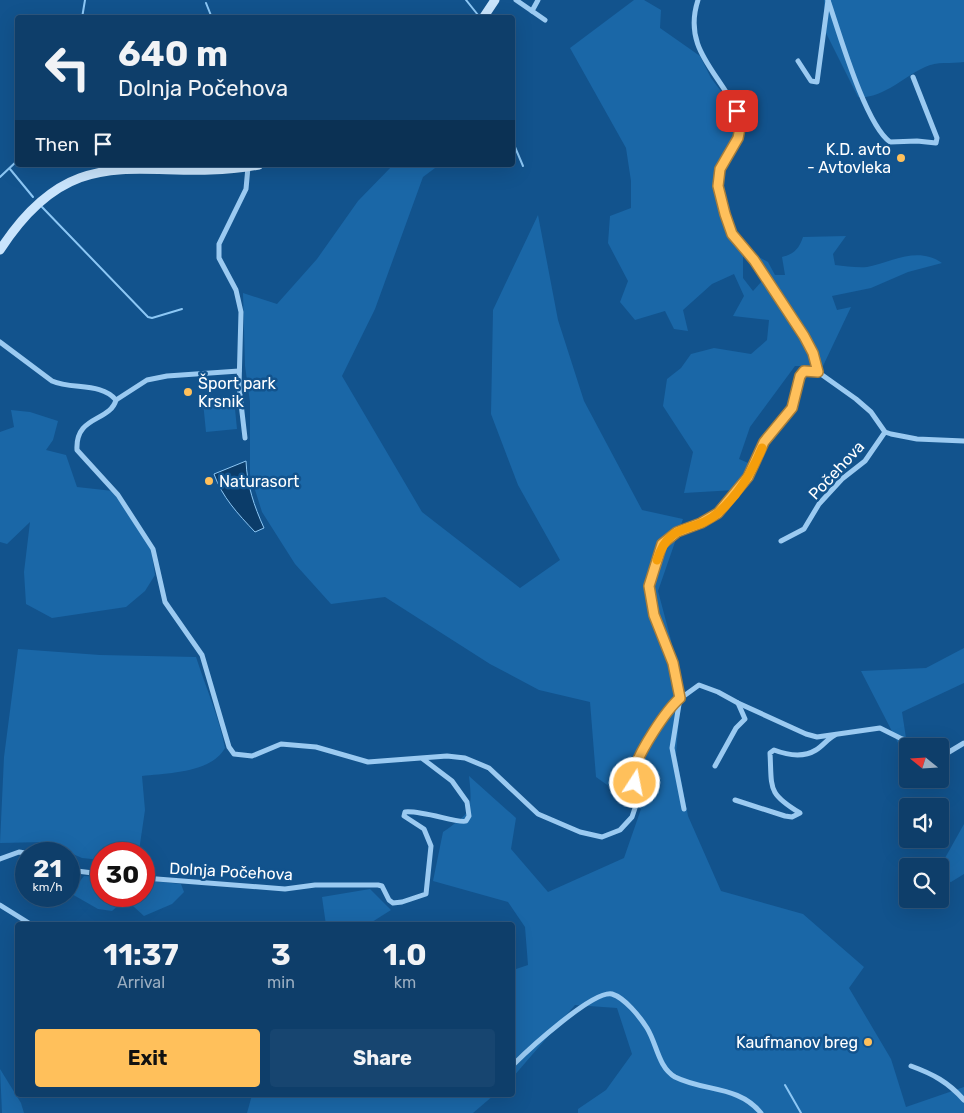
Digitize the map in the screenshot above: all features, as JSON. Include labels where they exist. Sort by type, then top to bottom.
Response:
[{"type":"main road","points":[[485,15],[495,0]]},
{"type":"main road","points":[[0,250],[14,230],[37,204],[57,189],[87,176],[128,168],[248,167]]},
{"type":"street","points":[[516,0],[545,20]]},
{"type":"street","points":[[532,11],[538,0]]},
{"type":"street","points":[[698,0],[694,26],[700,48],[714,78],[737,111],[740,128],[738,138],[720,169],[718,186],[725,214],[732,234],[754,260],[804,336],[813,353],[818,372]]},
{"type":"street","points":[[798,61],[811,81],[816,82],[828,0]]},
{"type":"street","points":[[828,0],[865,105],[885,138],[890,142],[917,141],[936,143],[937,138],[913,77]]},
{"type":"street","points":[[245,438],[239,386],[242,312],[236,290],[219,258],[218,244],[246,189],[248,167]]},
{"type":"street","points":[[0,342],[60,385],[102,391],[116,400]]},
{"type":"street","points":[[239,370],[167,376],[147,380],[116,400],[115,405],[81,430],[77,441],[77,450],[118,495],[153,549],[165,602],[202,655],[232,752],[242,757],[252,756],[281,744],[316,747],[368,762],[452,756],[475,760],[489,768],[538,814],[580,832],[602,837],[620,830],[632,817],[636,802],[634,772],[670,706],[700,686],[806,734],[817,737],[880,728],[900,738]]},
{"type":"street","points":[[684,809],[672,748],[680,698],[673,663],[654,615],[649,586],[662,544],[677,532],[701,523],[718,513],[748,477],[764,442],[792,408],[800,376],[804,371],[818,372],[871,412],[885,432],[917,440],[964,441]]},
{"type":"street","name":"Počehova","points":[[781,541],[804,529],[819,504],[842,480],[865,461],[885,432]]},
{"type":"street","points":[[715,766],[736,728],[745,719],[738,703]]},
{"type":"street","points":[[735,800],[785,816],[792,817],[800,813],[778,799],[772,790],[770,753],[774,750],[786,755],[796,756],[815,751],[830,737],[841,733]]},
{"type":"street","points":[[949,752],[964,743]]},
{"type":"street","name":"Dolnja Počehova","points":[[155,879],[285,889],[315,885],[378,885],[382,886],[389,900],[393,903],[426,894],[431,846],[424,829],[404,816],[405,812],[443,816],[459,823],[466,821],[469,816],[467,802],[452,781],[424,759]]},
{"type":"street","points":[[0,859],[15,853]]},
{"type":"street","points":[[0,905],[27,922]]},
{"type":"street","points":[[515,1063],[528,1049],[568,1016],[602,996],[612,994],[628,1005],[647,1028],[665,1068],[676,1077],[744,1097],[761,1113]]},
{"type":"street","points":[[910,1066],[944,1080],[964,1100]]},
{"type":"shaded area","points":[[634,0],[644,0],[661,10],[660,28],[700,56],[711,78],[736,111],[738,128],[719,169],[724,214],[731,234],[743,251],[743,278],[753,291],[762,281],[757,256],[768,262],[775,275],[785,275],[782,257],[796,250],[803,237],[846,236],[833,254],[835,265],[867,267],[914,255],[933,258],[942,263],[908,272],[871,288],[832,296],[837,310],[851,307],[823,366],[795,366],[750,427],[739,459],[753,465],[735,490],[684,493],[693,452],[663,406],[667,379],[681,368],[691,354],[714,348],[751,354],[767,340],[769,320],[733,316],[744,296],[734,274],[712,284],[683,310],[688,331],[674,329],[665,311],[635,320],[620,302],[628,281],[608,243],[610,216],[631,208],[631,181],[626,148],[570,48]]},
{"type":"shaded area","points":[[824,0],[964,0],[964,62],[930,65],[876,95],[858,97],[825,31]]},
{"type":"shaded area","points":[[391,167],[436,167],[423,177],[375,309],[342,376],[422,512],[520,588],[560,560],[518,485],[491,414],[493,310],[538,215],[558,320],[584,401],[642,510],[683,519],[658,591],[671,640],[680,708],[676,754],[688,816],[721,891],[803,914],[864,967],[849,988],[891,1059],[906,1107],[964,1087],[964,1113],[578,1113],[578,1109],[606,1090],[632,1054],[617,1008],[575,1005],[515,1075],[515,969],[528,965],[525,927],[508,902],[433,881],[443,832],[465,815],[468,810],[471,797],[469,776],[516,818],[511,849],[548,892],[624,858],[641,809],[596,777],[590,702],[539,690],[490,664],[385,597],[331,604],[295,564],[262,512],[250,474],[250,402],[245,366],[243,293],[277,304],[317,259],[358,201]]},
{"type":"shaded area","points":[[234,399],[237,429],[206,432],[203,402]]},
{"type":"shaded area","points":[[11,410],[30,412],[58,421],[53,440],[46,450],[66,455],[77,487],[113,491],[151,549],[155,575],[145,591],[126,607],[52,618],[26,604],[24,572],[30,522],[7,544],[0,542],[0,432],[14,427]]},
{"type":"shaded area","points":[[246,461],[252,495],[264,528],[255,532],[226,498],[214,474]]},
{"type":"shaded area","points":[[964,648],[964,683],[902,712],[906,738],[899,738],[898,743],[861,671],[926,668]]},
{"type":"shaded area","points":[[18,649],[100,655],[196,657],[216,714],[225,748],[210,762],[199,767],[142,776],[145,810],[140,842],[90,842],[90,859],[80,857],[80,842],[0,843],[4,757]]},
{"type":"shaded area","points":[[964,824],[964,874],[949,882],[949,858],[945,858]]},
{"type":"shaded area","points":[[84,876],[90,876],[90,904],[80,899],[80,881]]},
{"type":"shaded area","points":[[155,881],[181,884],[184,892],[172,904],[144,916],[134,907],[155,907]]},
{"type":"shaded area","points":[[370,889],[391,910],[372,922],[326,922],[322,897]]},
{"type":"shaded area","points":[[94,907],[116,907],[112,911]]},
{"type":"shaded area","points":[[0,1069],[15,1093],[15,1097],[17,1097],[21,1103],[24,1113],[2,1113]]},
{"type":"shaded area","points":[[251,1097],[492,1097],[473,1113],[247,1113]]},
{"type":"waterway","points":[[82,15],[85,0]]},
{"type":"waterway","points":[[466,0],[478,15]]},
{"type":"waterway","points":[[206,3],[211,15]]},
{"type":"waterway","points":[[515,147],[523,166]]},
{"type":"waterway","points":[[0,177],[15,163]]},
{"type":"waterway","points":[[10,169],[33,197]]},
{"type":"waterway","points":[[42,207],[148,317],[152,318],[182,309]]},
{"type":"waterway","points":[[785,1085],[801,1113]]},
{"type":"slow traffic","points":[[657,560],[662,544],[677,532],[701,523],[718,513],[748,477],[762,448]]},
{"type":"place","name":"K.D. avto - Avtovleka","points":[[901,158]]},
{"type":"place","name":"Šport park Krsnik","points":[[188,392]]},
{"type":"place","name":"Naturasort","points":[[209,481]]},
{"type":"place","name":"Kaufmanov breg","points":[[868,1042]]},
{"type":"route","points":[[635,783],[634,772],[640,758],[666,716],[670,706],[680,698],[673,663],[654,615],[649,586],[662,544],[677,532],[701,523],[718,513],[748,477],[754,468],[764,442],[792,408],[800,376],[804,371],[818,372],[813,353],[804,336],[754,260],[732,234],[725,214],[718,186],[720,169],[738,138],[740,128],[737,111]]}]
